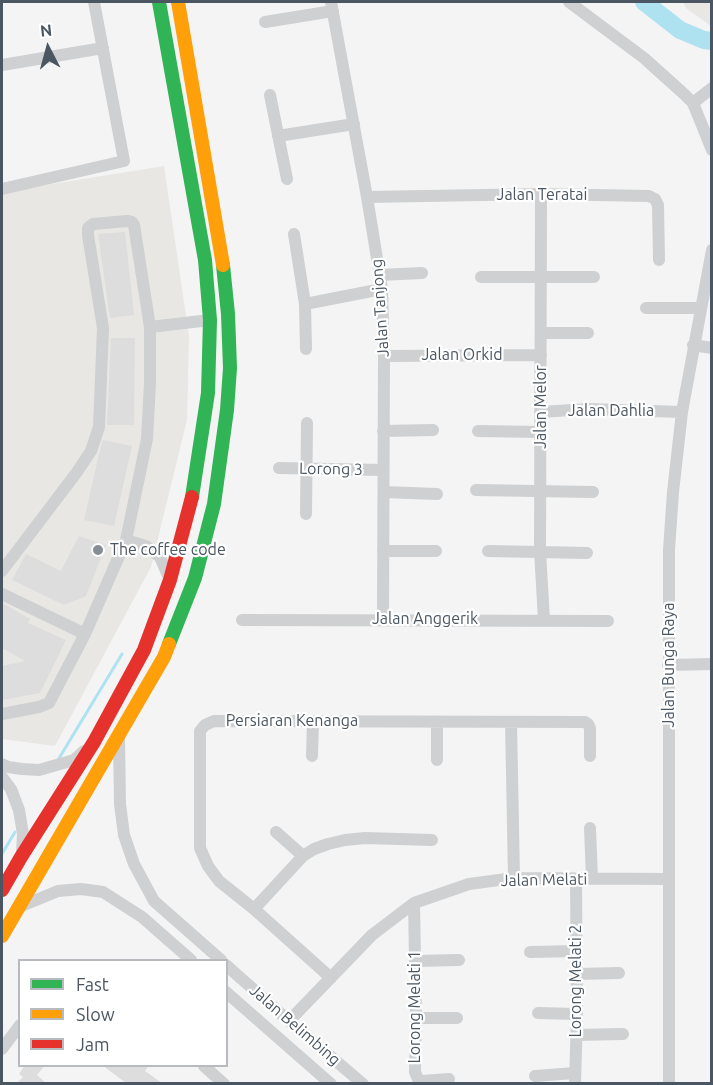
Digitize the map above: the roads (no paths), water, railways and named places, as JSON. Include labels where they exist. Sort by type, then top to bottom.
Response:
[{"type":"main road","points":[[2,890],[94,742],[144,650],[170,580],[191,503],[208,393],[210,320],[205,260],[159,2]]},
{"type":"main road","points":[[2,936],[164,657],[195,578],[214,504],[227,410],[230,368],[228,314],[222,249],[178,2]]},
{"type":"street","points":[[2,189],[124,161],[94,2]]},
{"type":"street","points":[[569,2],[644,58],[693,103],[711,150]]},
{"type":"street","points":[[265,22],[332,6]]},
{"type":"street","name":"Jalan Tanjong","points":[[332,6],[382,289],[383,619]]},
{"type":"street","points":[[2,65],[103,48]]},
{"type":"street","points":[[693,103],[711,88]]},
{"type":"street","points":[[270,95],[286,178]]},
{"type":"street","points":[[278,136],[354,124]]},
{"type":"street","name":"Jalan Teratai","points":[[367,197],[542,194],[649,196],[655,198],[658,205],[659,260]]},
{"type":"street","name":"Jalan Melor","points":[[542,194],[540,551],[544,620]]},
{"type":"street","points":[[2,571],[91,451],[99,427],[102,328],[88,228],[93,224],[132,222],[150,327],[150,383],[147,439],[126,540],[85,634],[49,703],[2,714]]},
{"type":"street","points":[[294,234],[304,304],[306,349]]},
{"type":"street","name":"Jalan Bunga Raya","points":[[669,1083],[669,550],[682,412],[711,250]]},
{"type":"street","points":[[380,275],[422,273]]},
{"type":"street","points":[[481,277],[594,277]]},
{"type":"street","points":[[304,304],[382,289]]},
{"type":"street","points":[[646,308],[701,308]]},
{"type":"street","points":[[150,327],[210,320]]},
{"type":"street","points":[[541,333],[588,333]]},
{"type":"street","points":[[693,345],[711,348]]},
{"type":"street","name":"Jalan Orkid","points":[[384,356],[541,355]]},
{"type":"street","name":"Jalan Dahlia","points":[[540,412],[588,409],[682,412]]},
{"type":"street","points":[[306,514],[307,423]]},
{"type":"street","points":[[383,431],[433,430]]},
{"type":"street","points":[[478,432],[540,432]]},
{"type":"street","name":"Lorong 3","points":[[279,468],[383,470]]},
{"type":"street","points":[[476,490],[593,492]]},
{"type":"street","points":[[384,492],[437,494]]},
{"type":"street","points":[[126,540],[146,546],[160,557],[170,580]]},
{"type":"street","points":[[383,551],[436,551]]},
{"type":"street","points":[[488,551],[587,553]]},
{"type":"street","points":[[2,594],[85,634]]},
{"type":"street","name":"Jalan Anggerik","points":[[242,620],[608,621]]},
{"type":"street","points":[[668,665],[711,664]]},
{"type":"street","name":"Persiaran Kenanga","points":[[331,978],[219,881],[208,866],[200,848],[200,731],[205,724],[214,721],[585,722],[590,728],[590,756]]},
{"type":"street","points":[[312,756],[313,721]]},
{"type":"street","points":[[437,722],[437,760]]},
{"type":"street","points":[[511,722],[514,878]]},
{"type":"street","points":[[119,735],[119,777],[124,835],[134,864],[154,901],[220,959]]},
{"type":"street","points":[[2,764],[22,770],[39,770],[74,760],[94,742]]},
{"type":"street","points":[[2,777],[11,789],[19,810],[23,834],[21,857]]},
{"type":"street","points":[[590,828],[592,879]]},
{"type":"street","points":[[276,832],[303,856]]},
{"type":"street","points":[[254,909],[303,856],[321,847],[345,840],[365,838],[432,840]]},
{"type":"street","name":"Jalan Melati","points":[[290,1021],[372,935],[414,903],[469,884],[514,878],[669,879]]},
{"type":"street","name":"Lorong Melati 2","points":[[575,1078],[576,879]]},
{"type":"street","points":[[19,907],[58,891],[81,889],[103,892],[142,917],[190,959]]},
{"type":"street","name":"Lorong Melati 1","points":[[414,903],[415,1072],[418,1079],[422,1081],[449,1078]]},
{"type":"street","points":[[530,952],[576,951]]},
{"type":"street","points":[[415,961],[459,960]]},
{"type":"street","name":"Jalan Belimbing","points":[[228,967],[363,1083]]},
{"type":"street","points":[[577,974],[619,973]]},
{"type":"street","name":"Jalan Belimbing","points":[[228,994],[332,1083]]},
{"type":"street","points":[[538,1013],[577,1014]]},
{"type":"street","points":[[416,1018],[457,1018]]},
{"type":"street","points":[[2,1049],[18,1028]]},
{"type":"street","points":[[576,1035],[623,1034]]},
{"type":"street","points":[[206,1067],[224,1083]]},
{"type":"street","points":[[535,1076],[575,1078]]},
{"type":"waterway","points":[[644,2],[680,30],[712,41]]},
{"type":"waterway","points":[[58,760],[122,654]]},
{"type":"waterway","points":[[2,854],[15,832]]},
{"type":"place","name":"The coffee code","points":[[98,550]]}]
